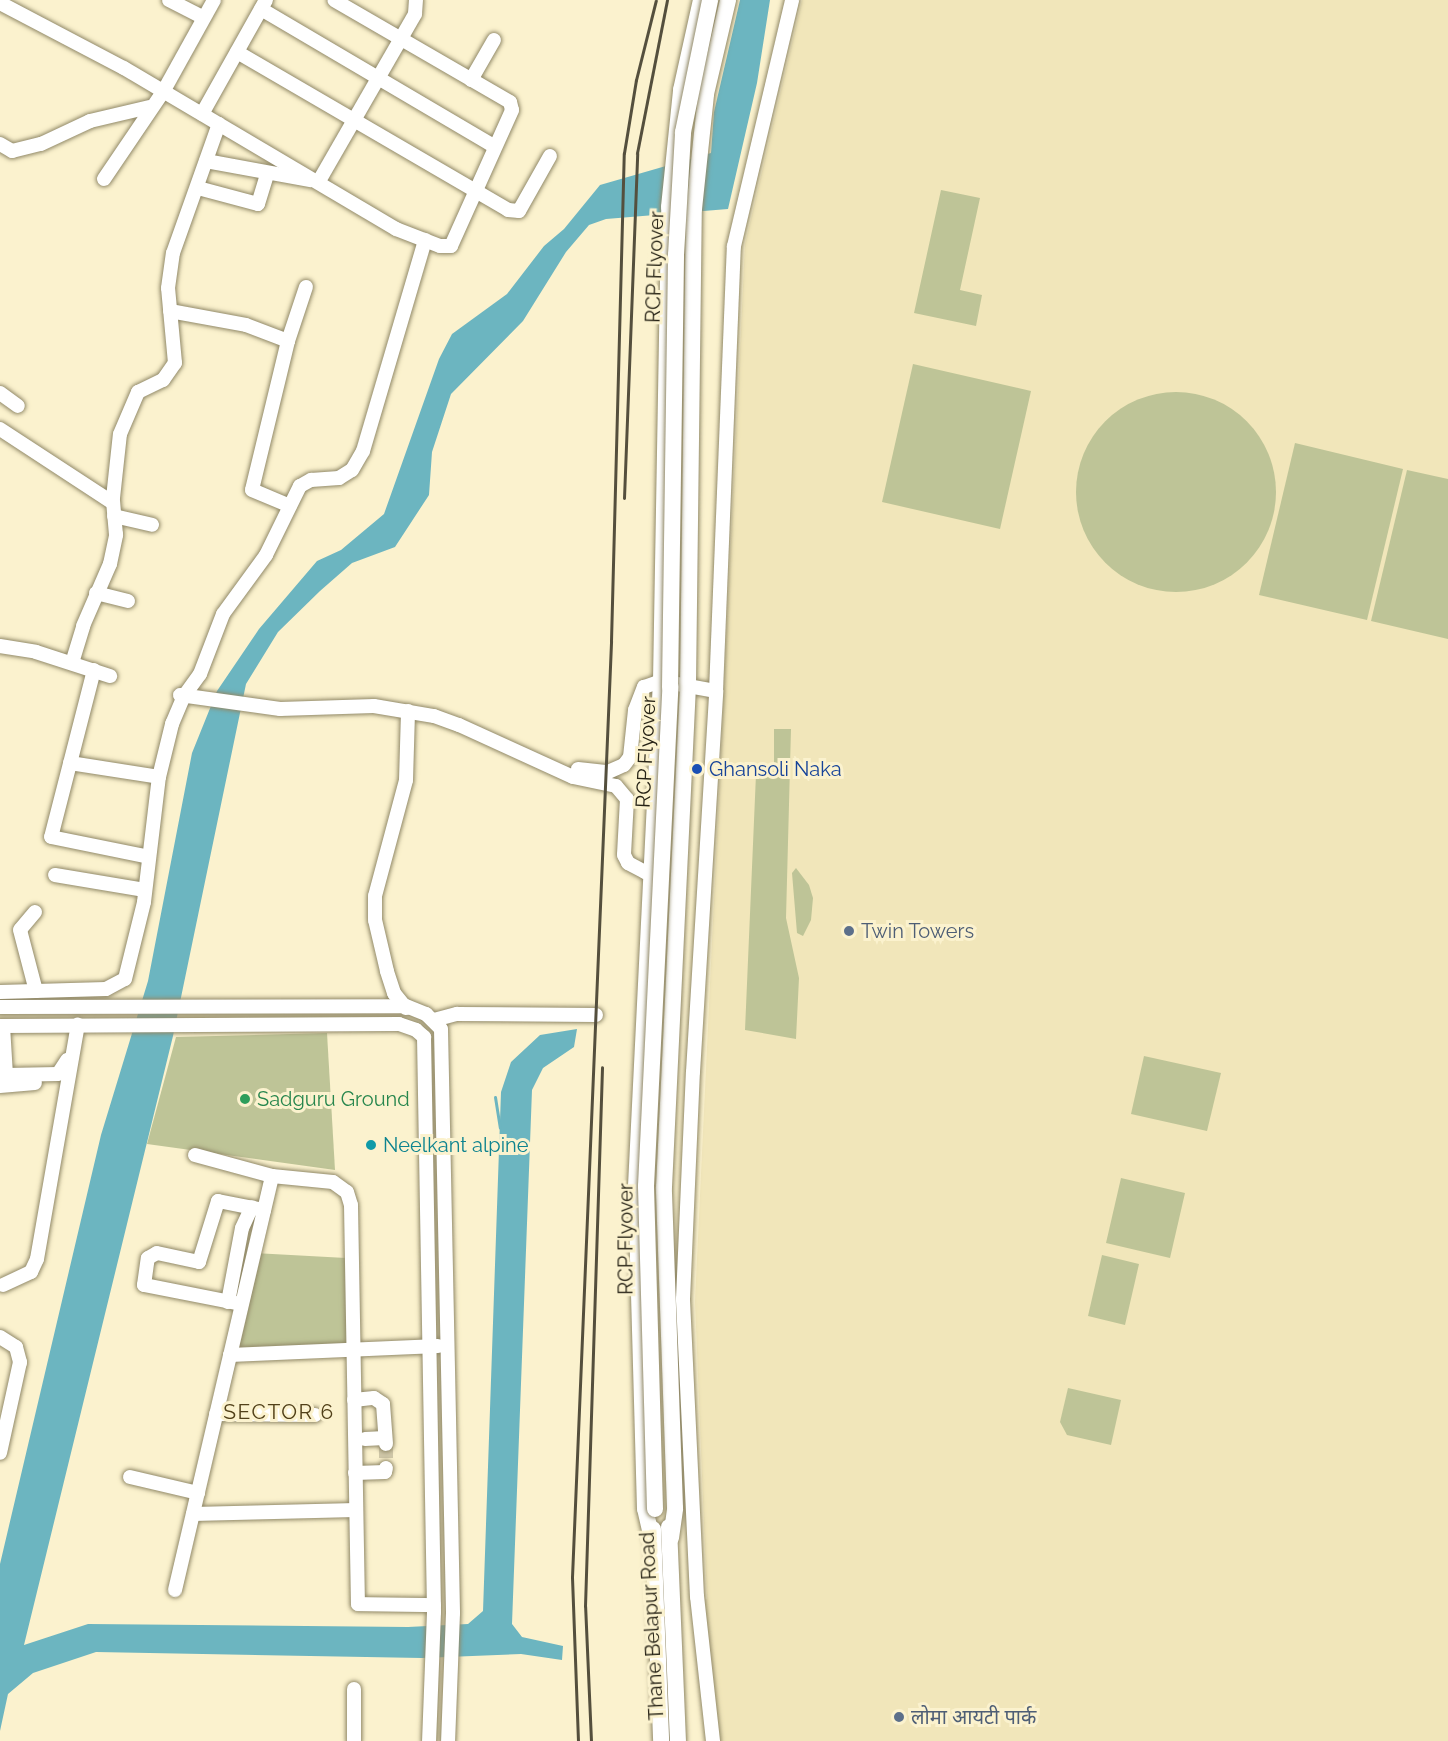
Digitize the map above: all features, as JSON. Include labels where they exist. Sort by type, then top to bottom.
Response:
[{"type":"main road","points":[[652,1539],[645,1509],[636,1257],[661,681],[670,188],[681,90],[702,0]]},
{"type":"main road","name":"RCP Flyover","points":[[660,1509],[646,1186],[670,687],[676,255],[683,132],[710,0]]},
{"type":"main road","name":"RCP Flyover","points":[[660,1509],[655,1186],[679,688],[685,232],[692,133],[719,0]]},
{"type":"main road","points":[[671,1538],[675,1508],[664,1187],[677,874],[688,685],[696,189],[706,94],[728,0]]},
{"type":"main road","name":"Thane Belapur Road","points":[[660,1509],[671,1538],[678,1741]]},
{"type":"main road","name":"Thane Belapur Road","points":[[660,1509],[652,1539],[661,1741]]},
{"type":"street","points":[[170,0],[204,18]]},
{"type":"street","points":[[104,180],[149,107],[163,92],[214,0]]},
{"type":"street","points":[[0,3],[202,114],[396,229],[425,240],[451,246],[473,190],[512,106],[334,0]]},
{"type":"street","points":[[318,181],[415,14],[416,0]]},
{"type":"street","points":[[713,1741],[697,1598],[683,1299],[716,691],[734,246],[792,0]]},
{"type":"street","points":[[202,114],[264,5],[378,78],[494,146]]},
{"type":"street","points":[[471,80],[494,40]]},
{"type":"street","points":[[237,52],[508,210],[519,211],[534,190],[550,156]]},
{"type":"street","points":[[0,144],[12,151],[41,144],[90,121],[149,107]]},
{"type":"street","points":[[72,663],[96,593],[110,564],[116,535],[114,509],[117,449],[138,393],[163,380],[175,363],[168,288],[173,253],[219,124]]},
{"type":"street","points":[[206,161],[267,174],[318,181]]},
{"type":"street","points":[[198,188],[258,204],[267,174]]},
{"type":"street","points":[[0,992],[106,988],[125,979],[133,957],[145,890],[159,777],[169,733],[182,696],[200,674],[223,614],[266,555],[304,482],[339,478],[352,470],[363,451],[425,240]]},
{"type":"street","points":[[290,506],[252,490],[288,341],[306,287]]},
{"type":"street","points":[[170,311],[246,325],[288,341]]},
{"type":"street","points":[[0,393],[18,406]]},
{"type":"street","points":[[0,429],[114,509],[152,525]]},
{"type":"street","points":[[96,593],[128,601]]},
{"type":"street","points":[[0,646],[72,663],[110,676]]},
{"type":"street","points":[[94,670],[51,837],[149,858]]},
{"type":"street","points":[[564,770],[608,772],[624,765],[630,757],[638,694],[644,687],[661,681],[716,691]]},
{"type":"street","points":[[182,696],[249,706],[374,706],[408,711],[459,725],[564,770],[573,777],[622,790],[627,799],[624,855],[636,868],[652,873],[677,874]]},
{"type":"street","points":[[408,711],[406,780],[375,896],[375,920],[394,993],[406,1006],[434,1020],[444,1041],[453,1612],[452,1687],[448,1741]]},
{"type":"street","points":[[70,763],[159,777]]},
{"type":"street","points":[[56,875],[145,890]]},
{"type":"street","points":[[35,912],[20,930],[36,991]]},
{"type":"street","points":[[0,1007],[406,1006]]},
{"type":"street","points":[[405,1025],[406,1006]]},
{"type":"street","points":[[98,1025],[99,1007]]},
{"type":"street","points":[[434,1020],[457,1014],[596,1015]]},
{"type":"street","points":[[1,1288],[31,1272],[37,1259],[78,1025]]},
{"type":"street","points":[[2,1079],[2,1026],[405,1025],[421,1034],[426,1043],[434,1609],[433,1686],[429,1741]]},
{"type":"street","points":[[2,1079],[58,1074],[66,1066],[69,1051]]},
{"type":"street","points":[[2,1079],[67,1080]]},
{"type":"street","points":[[195,1155],[272,1176],[333,1182],[347,1192],[351,1205],[358,1604],[434,1609]]},
{"type":"street","points":[[175,1590],[230,1355],[234,1303],[258,1208],[272,1176]]},
{"type":"street","points":[[234,1303],[144,1285],[148,1257],[157,1253],[199,1262],[214,1203],[224,1200],[258,1208]]},
{"type":"street","points":[[0,1337],[16,1347],[20,1362],[0,1453]]},
{"type":"street","points":[[230,1355],[449,1345]]},
{"type":"street","points":[[354,1400],[381,1401],[385,1441],[365,1439]]},
{"type":"street","points":[[216,1414],[315,1415]]},
{"type":"street","points":[[355,1473],[385,1472],[386,1468]]},
{"type":"street","points":[[130,1477],[198,1493]]},
{"type":"street","points":[[193,1514],[356,1510]]},
{"type":"street","points":[[354,1689],[354,1741]]},
{"type":"shaded area","points":[[802,0],[1448,0],[1448,1741],[718,1741],[703,1600],[707,1599],[695,1301],[745,244]]},
{"type":"green space","points":[[941,190],[980,198],[960,290],[982,295],[976,326],[914,313]]},
{"type":"green space","points":[[913,364],[1031,391],[1000,529],[882,502]]},
{"type":"green space","points":[[1176,392],[1195,394],[1223,404],[1253,429],[1268,454],[1274,473],[1276,492],[1274,511],[1264,539],[1239,569],[1214,584],[1195,590],[1176,592],[1157,590],[1129,580],[1099,555],[1084,530],[1078,511],[1076,492],[1078,473],[1088,445],[1113,415],[1138,400],[1157,394]]},
{"type":"green space","points":[[1295,443],[1403,469],[1367,620],[1259,595]]},
{"type":"green space","points":[[1407,470],[1448,479],[1448,639],[1371,621]]},
{"type":"green space","points":[[774,729],[791,729],[786,918],[799,978],[796,1039],[745,1030],[756,774],[774,771]]},
{"type":"green space","points":[[796,868],[809,885],[813,898],[811,920],[803,936],[797,933],[792,873]]},
{"type":"green space","name":"Sadguru Ground","points":[[327,1033],[335,1170],[147,1144],[176,1037]]},
{"type":"green space","points":[[1144,1056],[1221,1073],[1207,1131],[1131,1114]]},
{"type":"green space","points":[[1121,1178],[1185,1193],[1170,1258],[1106,1243]]},
{"type":"green space","points":[[253,1253],[346,1258],[349,1346],[231,1350]]},
{"type":"green space","points":[[1102,1255],[1139,1264],[1125,1325],[1088,1316]]},
{"type":"green space","points":[[1068,1388],[1121,1400],[1111,1445],[1067,1435],[1060,1422]]},
{"type":"water","points":[[740,0],[770,0],[757,83],[728,209],[606,219],[589,225],[566,252],[523,321],[451,394],[432,452],[429,495],[395,547],[352,563],[320,591],[278,632],[246,684],[173,1036],[24,1645],[88,1624],[408,1627],[468,1624],[483,1611],[501,1092],[511,1062],[540,1035],[577,1029],[574,1047],[543,1068],[532,1090],[512,1624],[522,1637],[563,1646],[562,1660],[521,1654],[422,1658],[96,1652],[33,1673],[8,1694],[0,1731],[0,1564],[101,1135],[148,981],[192,753],[217,691],[259,629],[317,561],[341,550],[384,514],[439,359],[452,334],[507,294],[544,246],[564,229],[600,185],[711,153],[714,112]]},
{"type":"waterway","points":[[495,1097],[500,1128]]},
{"type":"tunnel","points":[[386,1444],[386,1468]]},
{"type":"railway","points":[[578,1741],[572,1577],[611,641],[624,153],[636,80],[656,0]]},
{"type":"railway","points":[[624,498],[637,153],[667,0]]},
{"type":"railway","points":[[591,1741],[585,1606],[602,1067]]},
{"type":"place","name":"Ghansoli Naka","points":[[697,769]]},
{"type":"place","name":"Twin Towers","points":[[849,931]]},
{"type":"place","name":"Sadguru Ground","points":[[245,1099]]},
{"type":"place","name":"Neelkant alpine","points":[[371,1145]]},
{"type":"place","name":"लोमा आयटी पार्क","points":[[899,1717]]},
{"type":"district","name":"SECTOR 6","points":[[279,1412]]}]
